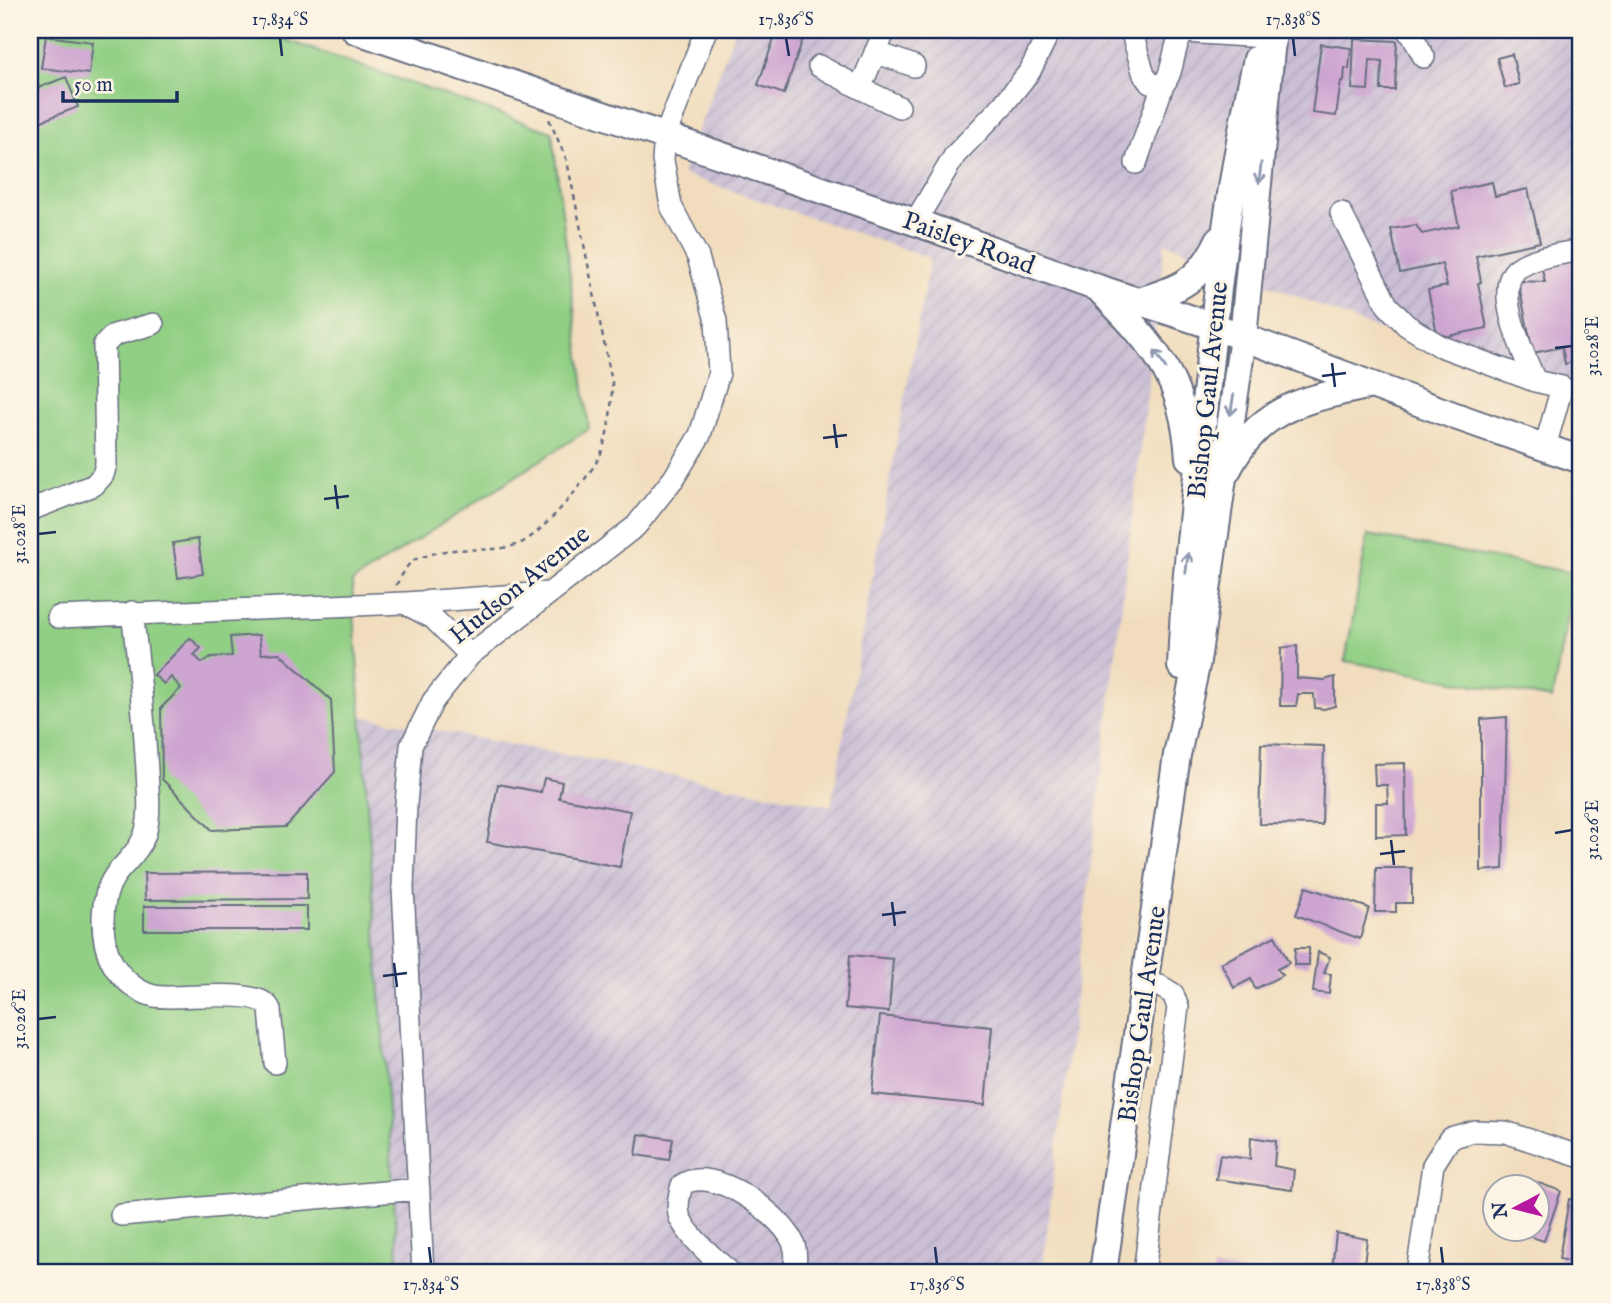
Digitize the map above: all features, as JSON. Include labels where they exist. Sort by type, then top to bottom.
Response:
[{"type":"main road","name":"Paisley Road","points":[[355,30],[1213,326],[1581,460]]},
{"type":"main road","name":"Bishop Gaul Avenue","points":[[1177,755],[1183,608],[1213,326],[1242,122],[1267,32]]},
{"type":"main road","name":"Bishop Gaul Avenue","points":[[1103,1273],[1177,755],[1197,660],[1220,483],[1243,337],[1267,32]]},
{"type":"main road","points":[[1138,301],[1170,292],[1201,271],[1226,222]]},
{"type":"main road","points":[[1098,288],[1143,334],[1175,384],[1188,443],[1193,519]]},
{"type":"main road","points":[[1220,483],[1234,456],[1270,416],[1319,397],[1371,385]]},
{"type":"street","points":[[665,136],[706,30]]},
{"type":"street","points":[[860,88],[885,30]]},
{"type":"street","points":[[915,222],[955,155],[1002,106],[1030,71],[1050,30]]},
{"type":"street","points":[[1131,30],[1144,75],[1150,83],[1163,85]]},
{"type":"street","points":[[1407,30],[1424,57]]},
{"type":"street","points":[[1136,163],[1163,85],[1170,77],[1179,37],[1185,32],[1267,32]]},
{"type":"street","points":[[875,52],[914,66]]},
{"type":"street","points":[[819,66],[899,107]]},
{"type":"street","name":"Hudson Avenue","points":[[423,1273],[403,888],[411,746],[433,701],[470,655],[636,526],[674,478],[700,435],[719,373],[716,321],[698,257],[671,206],[663,160],[665,136]]},
{"type":"street","points":[[1341,213],[1387,305],[1406,325],[1440,346],[1535,381],[1572,389],[1545,447]]},
{"type":"street","points":[[1535,381],[1514,327],[1507,296],[1509,279],[1517,269],[1533,261],[1581,250]]},
{"type":"street","points":[[30,510],[94,485],[100,480],[106,464],[104,345],[114,335],[153,324]]},
{"type":"street","points":[[58,617],[394,603],[548,593]]},
{"type":"street","points":[[394,603],[433,618],[470,655]]},
{"type":"street","points":[[132,612],[143,692],[149,807],[144,839],[113,879],[104,905],[104,932],[112,962],[129,984],[154,996],[245,997],[262,1000],[268,1004],[270,1010],[275,1063]]},
{"type":"street","points":[[1144,1273],[1178,1007],[1173,994],[1160,986],[1146,983]]},
{"type":"street","points":[[1417,1273],[1433,1165],[1450,1138],[1474,1131],[1505,1132],[1581,1157]]},
{"type":"street","points":[[731,1273],[702,1248],[680,1219],[678,1198],[682,1185],[689,1180],[699,1179],[727,1185],[755,1203],[783,1227],[793,1242],[796,1261],[794,1273]]},
{"type":"street","points":[[121,1215],[419,1189]]},
{"type":"path","points":[[394,603],[412,561],[455,548],[493,550],[522,543],[543,527],[574,492],[601,454],[612,416],[612,382],[566,161],[538,93]]},
{"type":"shaded area","points":[[735,30],[1581,30],[1581,395],[1364,324],[1165,242],[1042,1273],[399,1273],[362,716],[831,806],[930,258],[682,174]]},
{"type":"green space","points":[[30,30],[257,30],[552,132],[589,429],[352,582],[399,1273],[30,1273]]},
{"type":"green space","points":[[1368,535],[1575,573],[1552,699],[1345,661]]},
{"type":"building","points":[[777,30],[806,30],[784,94],[758,85]]},
{"type":"building","points":[[46,36],[93,42],[89,74],[41,68]]},
{"type":"building","points":[[1354,39],[1397,41],[1395,90],[1381,90],[1382,61],[1370,60],[1368,90],[1352,89]]},
{"type":"building","points":[[1321,44],[1351,48],[1349,69],[1345,68],[1344,81],[1341,81],[1336,116],[1312,113]]},
{"type":"building","points":[[1512,54],[1519,84],[1505,88],[1497,58]]},
{"type":"building","points":[[66,77],[78,107],[31,125],[30,91]]},
{"type":"building","points":[[1492,182],[1495,196],[1528,189],[1540,242],[1476,256],[1481,282],[1478,283],[1487,328],[1438,338],[1428,290],[1447,286],[1442,264],[1400,273],[1391,229],[1416,225],[1422,234],[1459,226],[1451,191]]},
{"type":"building","points":[[1581,252],[1581,360],[1565,364],[1562,347],[1533,353],[1518,281],[1545,282],[1540,260]]},
{"type":"building","points":[[198,539],[203,574],[178,578],[173,543]]},
{"type":"building","points":[[259,635],[261,654],[279,653],[331,700],[335,772],[286,827],[212,830],[162,779],[161,708],[181,688],[171,677],[164,684],[154,675],[190,638],[201,648],[194,655],[202,663],[211,657],[232,656],[230,637]]},
{"type":"building","points":[[1297,646],[1297,678],[1324,680],[1335,677],[1335,706],[1315,708],[1314,694],[1298,694],[1296,706],[1280,706],[1281,648]]},
{"type":"building","points":[[1507,717],[1503,869],[1481,871],[1481,719]]},
{"type":"building","points":[[1261,744],[1324,746],[1322,825],[1259,824]]},
{"type":"building","points":[[1405,763],[1406,835],[1376,836],[1376,803],[1388,803],[1387,785],[1375,785],[1374,764]]},
{"type":"building","points":[[544,778],[562,782],[559,798],[630,811],[620,867],[487,842],[498,784],[541,792]]},
{"type":"building","points":[[1376,868],[1412,868],[1412,903],[1396,903],[1396,912],[1375,912]]},
{"type":"building","points":[[307,872],[307,899],[145,900],[144,873]]},
{"type":"building","points":[[1306,887],[1369,908],[1360,939],[1296,915]]},
{"type":"building","points":[[144,906],[307,906],[307,930],[144,930]]},
{"type":"building","points":[[1275,936],[1289,963],[1277,969],[1283,975],[1255,989],[1251,979],[1234,988],[1221,963]]},
{"type":"building","points":[[1295,948],[1309,948],[1309,965],[1294,965]]},
{"type":"building","points":[[1318,952],[1330,957],[1324,973],[1331,974],[1329,994],[1313,992]]},
{"type":"building","points":[[850,955],[893,959],[889,1012],[845,1008]]},
{"type":"building","points":[[880,1016],[992,1027],[985,1105],[872,1094]]},
{"type":"building","points":[[639,1134],[673,1139],[669,1160],[636,1155]]},
{"type":"building","points":[[1251,1137],[1276,1141],[1274,1166],[1294,1170],[1292,1190],[1216,1179],[1220,1155],[1250,1159]]},
{"type":"building","points":[[1552,1188],[1561,1191],[1552,1217]]},
{"type":"building","points":[[1569,1199],[1581,1201],[1580,1263],[1559,1259]]},
{"type":"building","points":[[1336,1233],[1367,1239],[1363,1272],[1332,1269]]},
{"type":"building","points":[[1213,1268],[1245,1272],[1245,1273],[1213,1273]]}]
